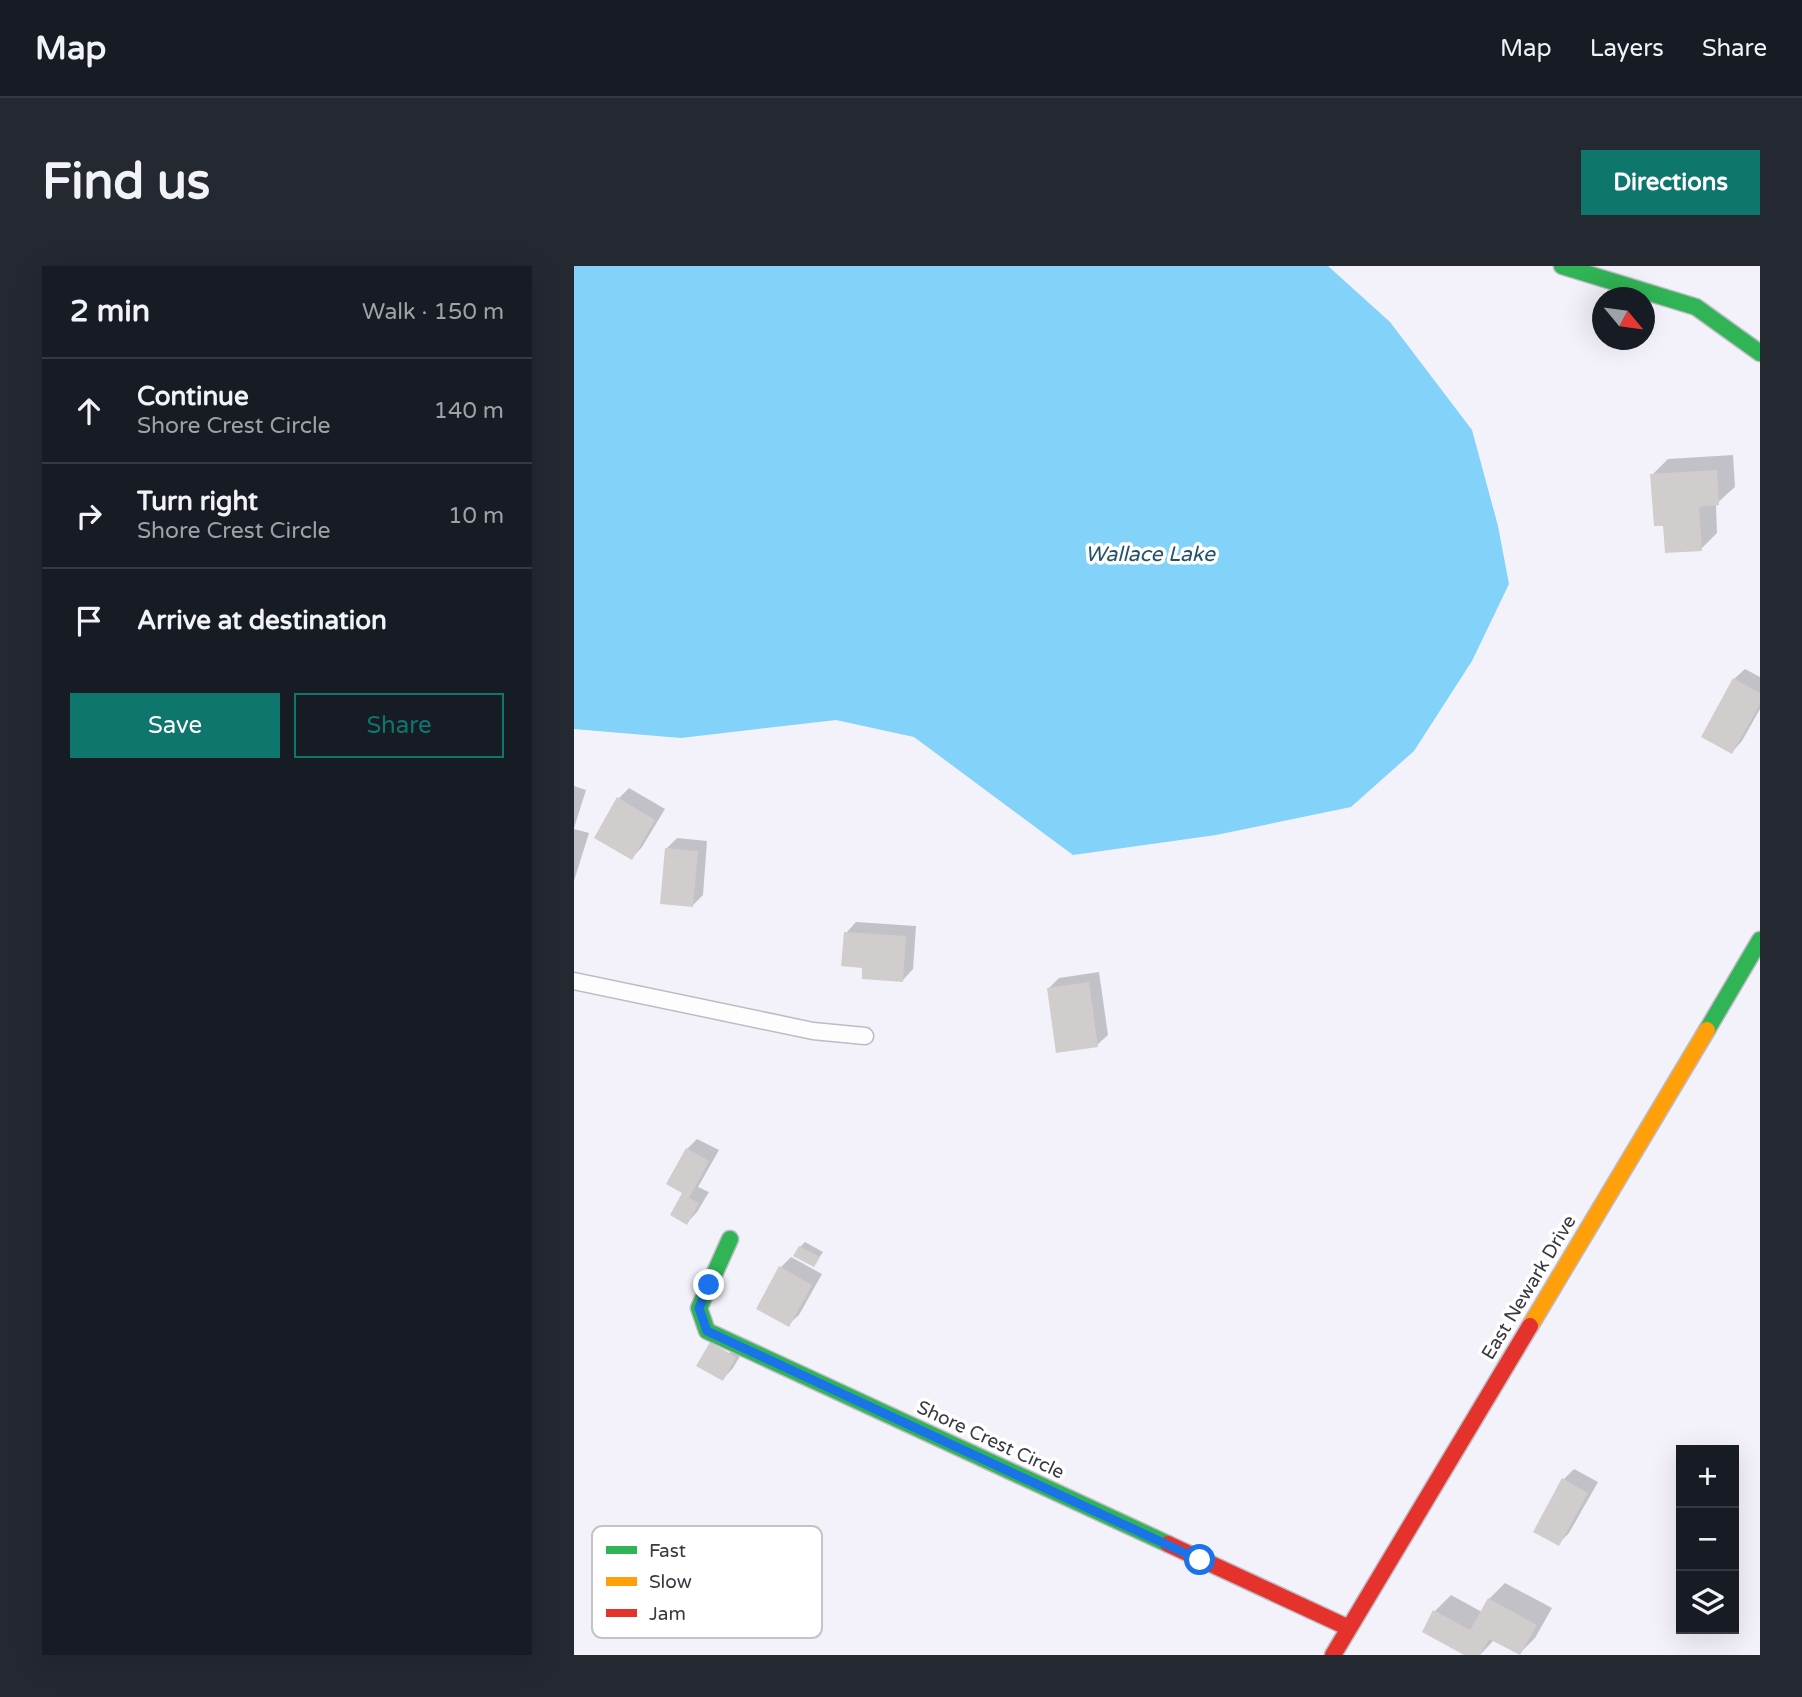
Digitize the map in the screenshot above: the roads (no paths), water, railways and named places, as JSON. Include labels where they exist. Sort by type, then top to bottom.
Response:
[{"type":"street","points":[[1562,266],[1696,307],[1760,353]]},
{"type":"street","name":"East Newark Drive","points":[[1333,1655],[1760,940]]},
{"type":"street","name":"Shore Crest Circle","points":[[730,1239],[699,1308],[707,1331],[1349,1628]]},
{"type":"lane","points":[[574,981],[813,1031],[865,1036]]},
{"type":"water","name":"Wallace Lake","points":[[574,266],[1328,266],[1390,322],[1472,430],[1498,526],[1509,584],[1472,661],[1414,751],[1351,807],[1216,835],[1073,855],[914,737],[836,720],[681,738],[574,729]]}]
